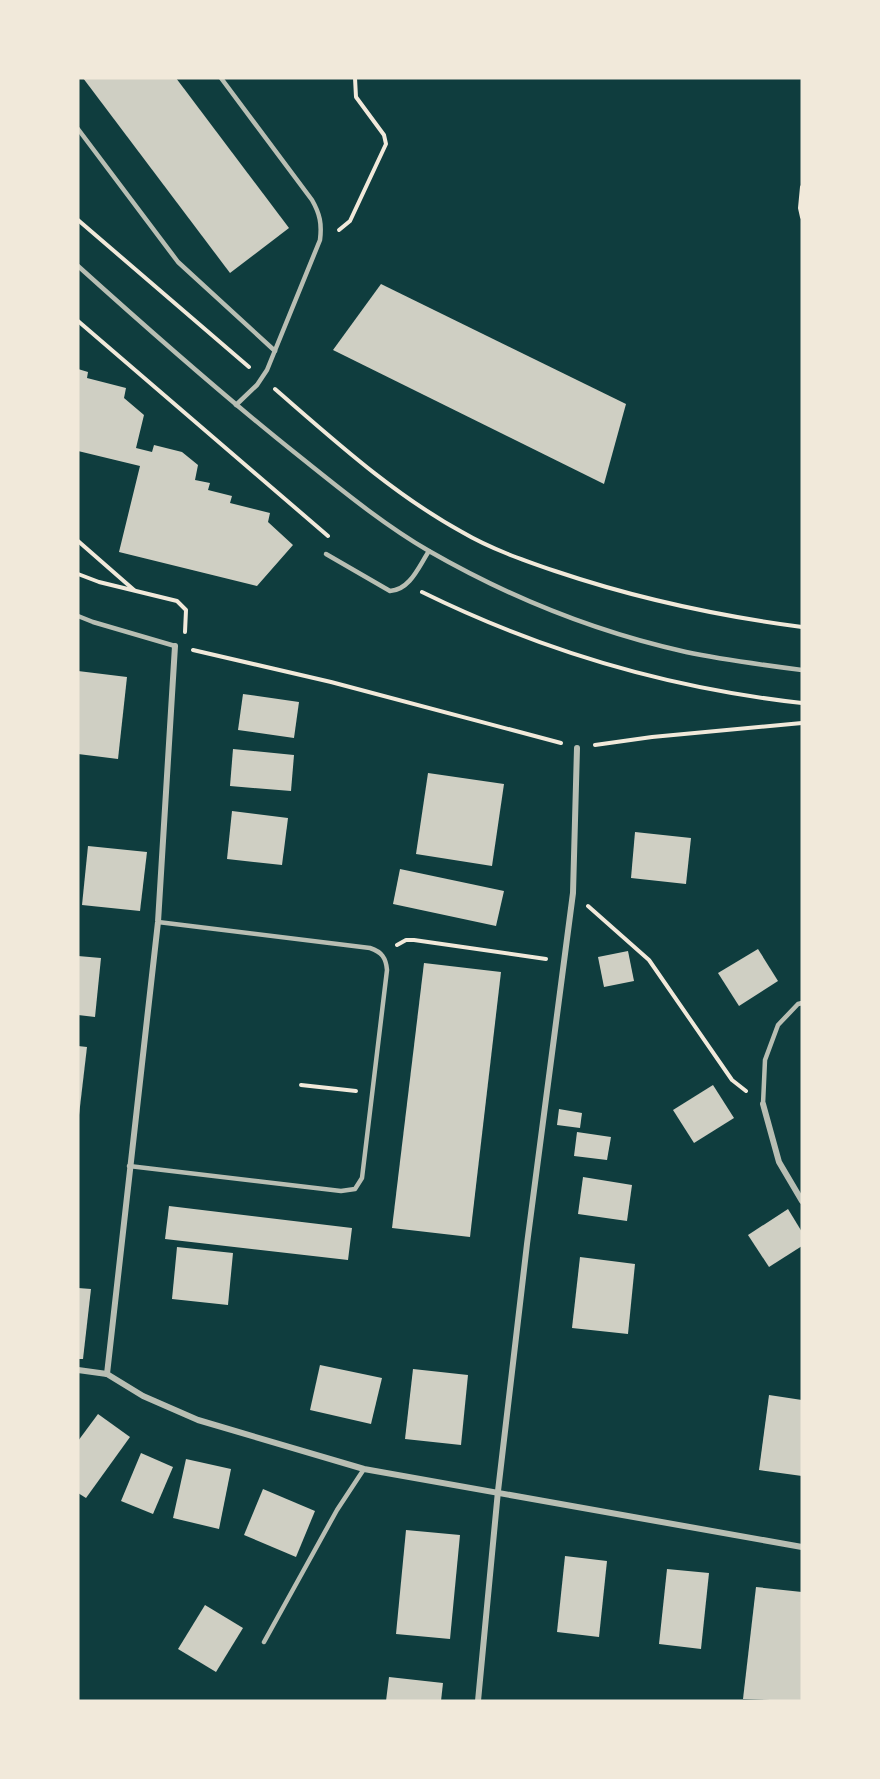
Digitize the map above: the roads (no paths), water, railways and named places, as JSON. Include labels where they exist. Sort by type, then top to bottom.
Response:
[{"type":"street","points":[[107,1374],[158,922],[175,646]]},
{"type":"street","points":[[478,1701],[498,1491],[573,893],[578,748]]},
{"type":"street","points":[[763,1104],[779,1162],[802,1201]]},
{"type":"street","points":[[78,1370],[107,1374],[143,1396],[198,1420],[364,1469],[498,1491],[802,1547]]},
{"type":"lane","points":[[221,78],[312,200],[319,211],[321,222],[320,240],[263,378],[236,405]]},
{"type":"lane","points":[[78,129],[178,262],[275,351]]},
{"type":"lane","points":[[78,266],[236,405],[344,492],[389,526],[429,551],[510,592],[584,622],[621,634],[685,652],[802,670]]},
{"type":"lane","points":[[326,554],[390,591],[402,589],[407,585],[429,551]]},
{"type":"lane","points":[[78,616],[175,646]]},
{"type":"lane","points":[[129,1166],[349,1192],[355,1190],[362,1178],[387,970],[383,954],[370,948],[158,922]]},
{"type":"lane","points":[[763,1104],[765,1060],[778,1025],[798,1004],[802,1003]]},
{"type":"lane","points":[[264,1642],[337,1510],[364,1469]]}]
